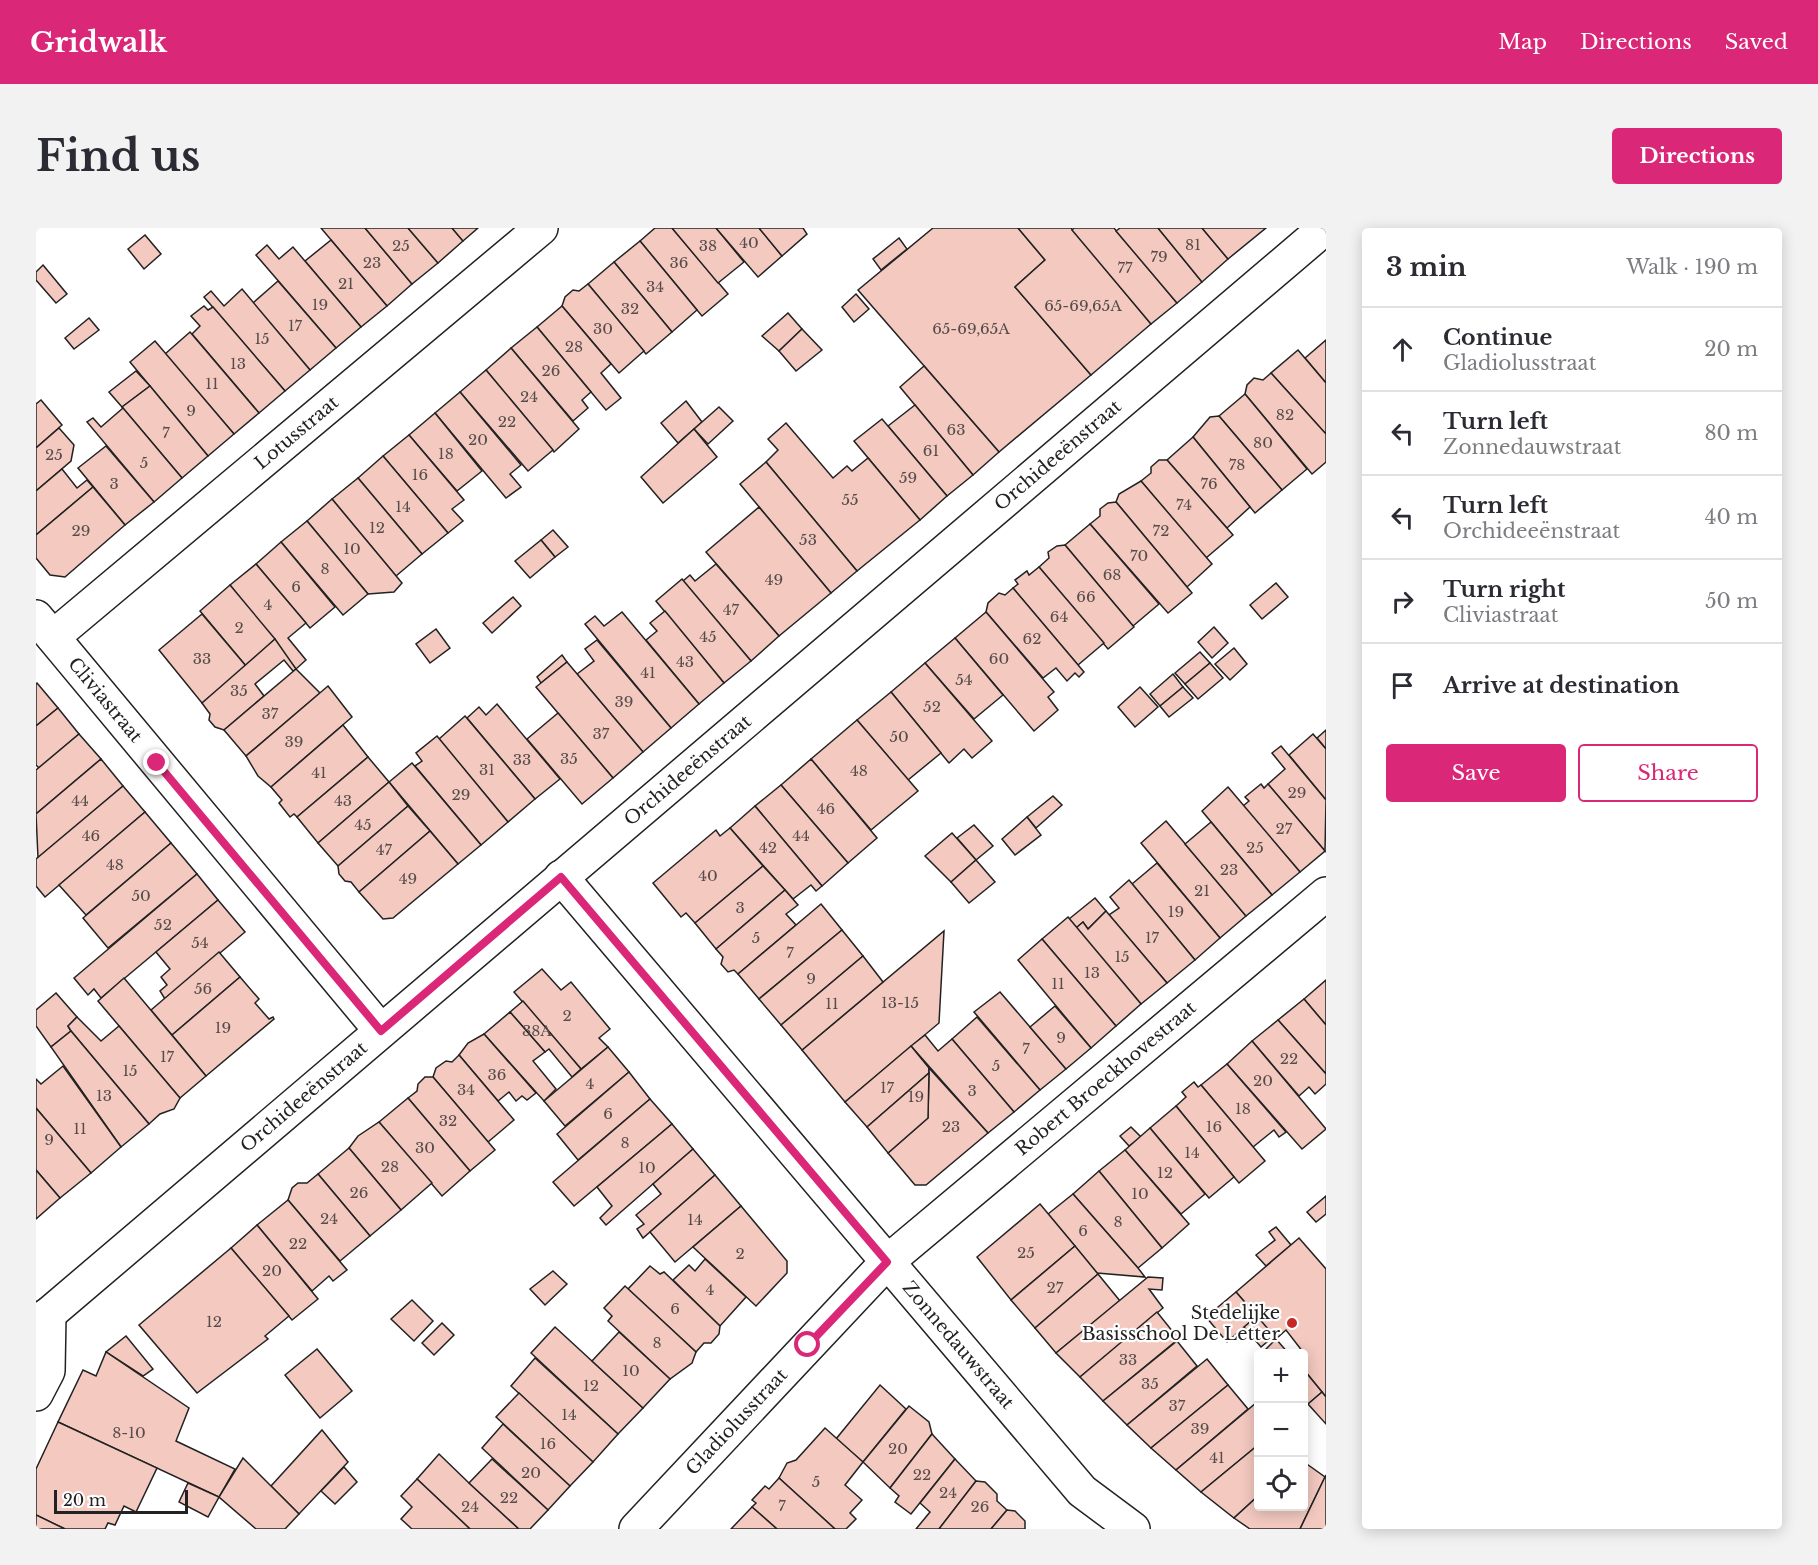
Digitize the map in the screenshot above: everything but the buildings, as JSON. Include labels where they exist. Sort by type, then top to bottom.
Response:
[{"type":"street","name":"Lotusstraat","points":[[44,627],[541,228]]},
{"type":"street","name":"Orchideeënstraat","points":[[36,1394],[48,1371],[43,1318],[1325,228]]},
{"type":"street","name":"Cliviastraat","points":[[44,627],[381,1031]]},
{"type":"street","name":"Zonnedauwstraat","points":[[561,877],[1082,1491],[1133,1529]]},
{"type":"street","name":"Robert Broeckhovestraat","points":[[887,1262],[1326,894]]},
{"type":"street","name":"Gladiolusstraat","points":[[636,1529],[887,1262]]},
{"type":"place","name":"Stedelijke Basisschool De Letter","points":[[1292,1323]]},
{"type":"route","points":[[157,763],[381,1031],[561,877],[887,1262],[808,1345]]}]
